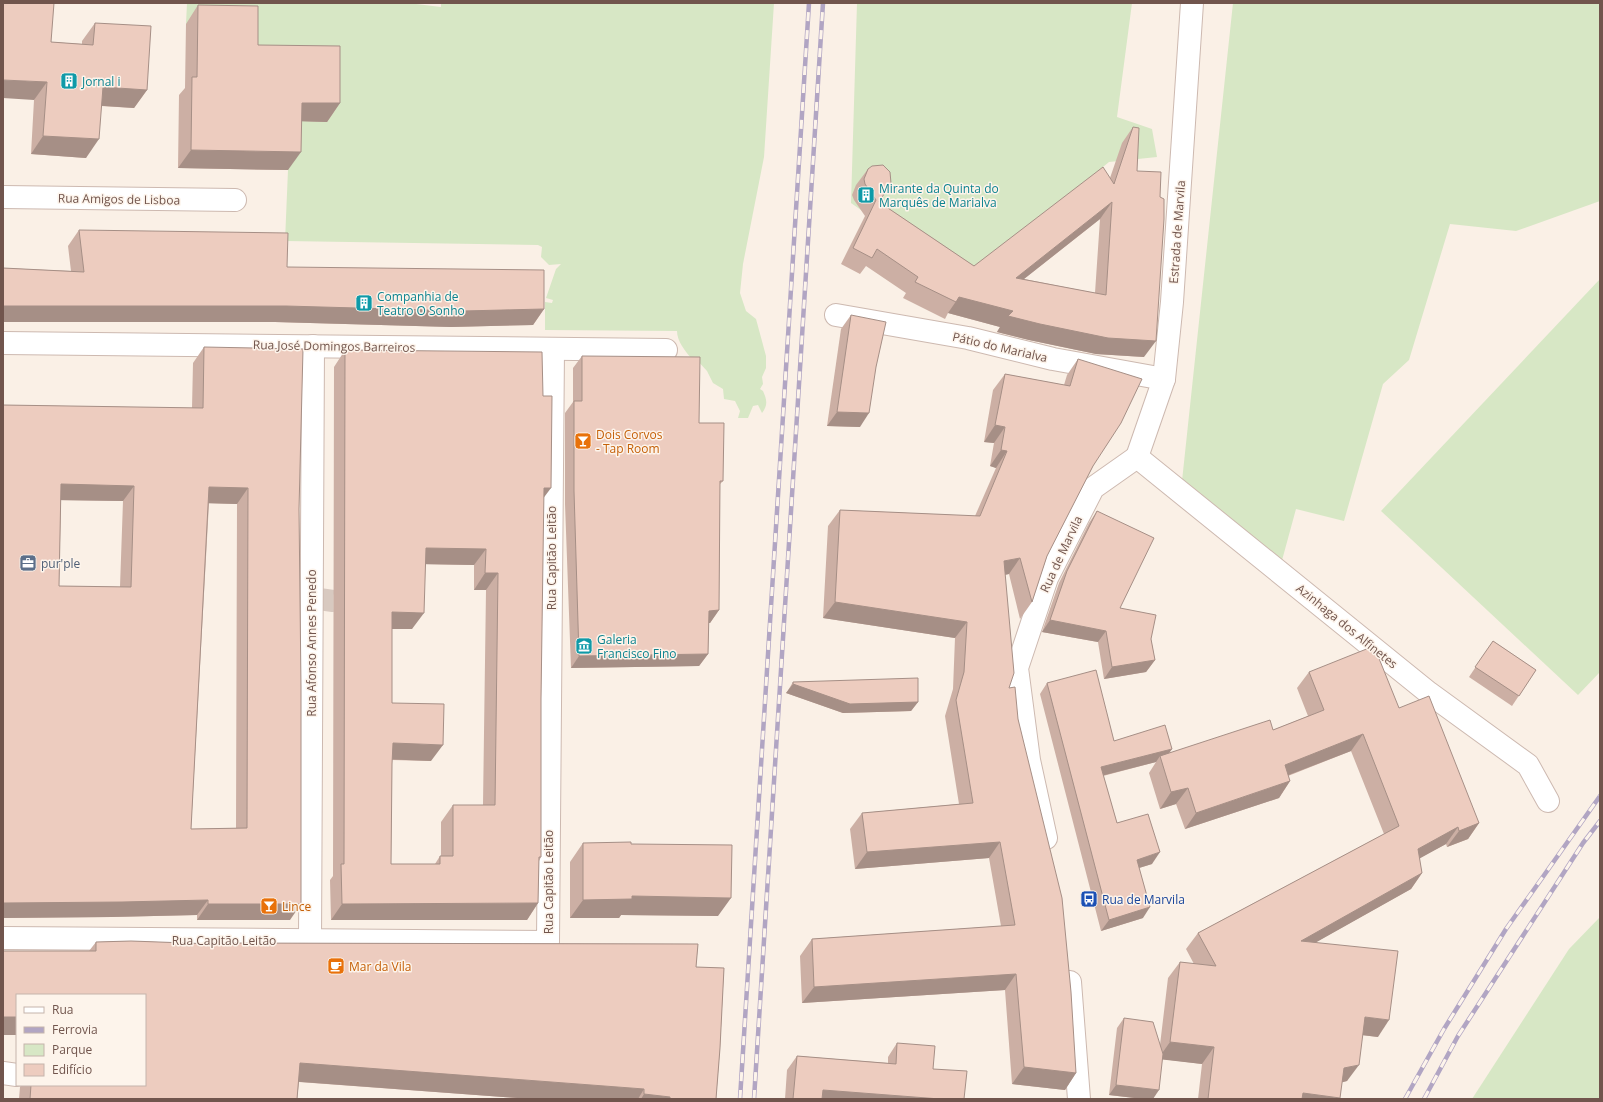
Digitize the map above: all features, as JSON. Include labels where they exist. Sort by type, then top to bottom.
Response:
[{"type":"street","name":"Estrada de Marvila","points":[[1137,457],[1164,379],[1172,302],[1192,3]]},
{"type":"street","name":"Rua Amigos de Lisboa","points":[[3,197],[235,200]]},
{"type":"street","name":"Pátio do Marialva","points":[[836,315],[968,338],[1053,359],[1164,379]]},
{"type":"street","name":"Rua José Domingos Barreiros","points":[[3,343],[666,350]]},
{"type":"street","name":"Rua Afonso Annes Penedo","points":[[310,941],[313,346]]},
{"type":"street","name":"Rua Capitão Leitão","points":[[3,938],[548,942],[553,349]]},
{"type":"street","name":"Azinhaga dos Alfinetes","points":[[1137,457],[1429,693],[1528,765],[1548,801]]},
{"type":"street","name":"Rua de Marvila","points":[[1052,860],[1029,760],[1017,668],[1047,578],[1093,488],[1137,457]]},
{"type":"street","points":[[1068,963],[1079,1099]]},
{"type":"street","points":[[3,1074],[16,1075]]},
{"type":"green space","points":[[187,3],[408,3],[441,7],[441,3],[774,3],[764,157],[743,264],[740,293],[746,311],[756,319],[766,356],[766,368],[762,377],[763,384],[760,389],[763,391],[766,402],[762,413],[758,405],[753,406],[748,418],[738,418],[740,411],[735,401],[724,399],[723,389],[713,383],[707,371],[696,359],[692,359],[687,353],[680,342],[677,331],[545,330],[545,302],[552,303],[553,300],[546,298],[556,269],[561,264],[549,265],[541,257],[542,247],[538,245],[285,241],[289,121],[223,62],[186,24]]},
{"type":"green space","points":[[857,3],[1132,3],[1117,117],[1152,129],[1157,157],[1109,162],[963,282],[851,203]]},
{"type":"green space","points":[[1233,3],[1600,3],[1600,201],[1516,231],[1450,224],[1409,360],[1383,384],[1344,521],[1296,509],[1281,564],[1182,481]]},
{"type":"green space","points":[[1600,279],[1600,672],[1578,695],[1381,511]]},
{"type":"green space","points":[[1600,917],[1600,1099],[1472,1099],[1569,949]]},
{"type":"building","name":"Jornal i","points":[[3,3],[54,3],[51,42],[93,45],[95,23],[151,26],[147,90],[103,87],[99,139],[43,136],[47,82],[3,80]]},
{"type":"building","points":[[198,5],[258,6],[258,45],[340,46],[340,103],[302,103],[301,152],[191,150],[192,77],[197,77]]},
{"type":"building","points":[[1133,127],[1139,128],[1137,171],[1161,172],[1160,197],[1164,199],[1156,341],[1108,338],[1008,316],[1013,311],[959,297],[956,302],[915,282],[918,277],[877,249],[872,258],[853,248],[876,200],[865,184],[864,179],[868,169],[872,166],[883,165],[890,172],[891,183],[879,202],[974,266],[1103,167],[1114,184]],"holes":[[[1112,202],[1106,295],[1016,278]]]},
{"type":"building","points":[[79,230],[288,233],[287,267],[544,270],[544,309],[463,311],[286,306],[3,306],[3,268],[84,272]]},
{"type":"building","points":[[851,315],[886,322],[876,367],[869,413],[837,412]]},
{"type":"building","points":[[204,347],[303,349],[299,509],[301,904],[208,904],[208,900],[3,903],[3,405],[203,408]],"holes":[[[61,484],[134,486],[131,587],[59,586]],[[209,487],[248,488],[247,828],[191,829]]]},
{"type":"building","points":[[345,350],[542,352],[543,396],[552,396],[551,488],[544,488],[541,699],[541,857],[539,857],[538,903],[342,904],[341,864],[344,864]],"holes":[[[426,548],[486,549],[485,573],[498,573],[495,805],[453,805],[453,856],[440,856],[440,864],[391,864],[393,743],[443,745],[444,704],[392,703],[392,612],[424,613]]]},
{"type":"building","points":[[582,356],[700,357],[699,423],[724,423],[723,481],[720,481],[719,610],[709,611],[708,654],[579,656],[574,491],[574,401],[582,401]]},
{"type":"building","points":[[1078,359],[1142,379],[1121,423],[1093,466],[1047,556],[1032,602],[1020,558],[1004,561],[1014,673],[1009,688],[1015,687],[1018,719],[1062,898],[1071,992],[1076,1073],[1024,1067],[1016,974],[814,987],[812,939],[1015,925],[1000,842],[867,852],[862,813],[973,803],[956,700],[964,672],[967,622],[835,602],[840,510],[980,516],[1007,451],[1001,450],[1005,427],[995,425],[1005,374],[1070,386]]},
{"type":"building","points":[[1097,511],[1154,538],[1120,608],[1156,615],[1151,639],[1155,660],[1112,667],[1106,631],[1050,620],[1067,571]]},
{"type":"building","points":[[1493,641],[1536,670],[1519,696],[1475,667]]},
{"type":"building","points":[[1374,646],[1399,708],[1429,696],[1479,823],[1459,831],[1458,827],[1418,849],[1422,873],[1301,941],[1398,951],[1389,1020],[1365,1017],[1359,1065],[1344,1068],[1340,1098],[1303,1093],[1302,1099],[1208,1099],[1214,1047],[1170,1042],[1180,962],[1216,966],[1198,933],[1399,826],[1363,734],[1285,765],[1290,781],[1196,813],[1188,788],[1171,792],[1160,756],[1270,720],[1273,730],[1324,710],[1309,672]]},
{"type":"building","points":[[1096,670],[1114,741],[1165,725],[1172,749],[1101,767],[1117,823],[1148,814],[1160,852],[1137,860],[1150,907],[1109,920],[1047,683]]},
{"type":"building","points":[[918,678],[918,702],[850,704],[793,684],[793,682]]},
{"type":"building","points":[[631,842],[631,844],[732,845],[731,898],[632,896],[632,899],[583,900],[583,843]]},
{"type":"building","points":[[131,941],[214,944],[698,944],[696,967],[724,968],[716,1099],[670,1099],[670,1097],[644,1094],[644,1089],[300,1063],[297,1099],[30,1099],[31,1086],[146,1086],[146,994],[16,994],[16,1017],[3,1017],[3,951],[96,951],[96,942]]},
{"type":"building","points":[[1124,1018],[1153,1022],[1163,1054],[1159,1090],[1116,1085]]},
{"type":"building","points":[[897,1043],[935,1046],[933,1069],[967,1071],[964,1099],[940,1099],[823,1090],[822,1099],[793,1099],[797,1056],[896,1064]]},
{"type":"tunnel","points":[[312,598],[333,601],[362,601]]},
{"type":"railway","points":[[740,1099],[809,3]]},
{"type":"railway","points":[[754,1099],[823,3]]},
{"type":"railway","points":[[1405,1099],[1444,1029],[1506,929],[1600,796]]},
{"type":"railway","points":[[1424,1099],[1458,1036],[1583,843],[1600,821]]},
{"type":"place","name":"Jornal i","points":[[69,81]]},
{"type":"place","name":"Mirante da Quinta do Marquês de Marialva","points":[[866,195]]},
{"type":"place","name":"Companhia de Teatro O Sonho","points":[[364,303]]},
{"type":"place","name":"Dois Corvos - Tap Room","points":[[583,441]]},
{"type":"place","name":"pur'ple","points":[[28,563]]},
{"type":"place","name":"Galeria Francisco Fino","points":[[584,646]]},
{"type":"place","name":"Rua de Marvila","points":[[1089,899]]},
{"type":"place","name":"Lince","points":[[269,906]]},
{"type":"place","name":"Mar da Vila","points":[[336,966]]}]
